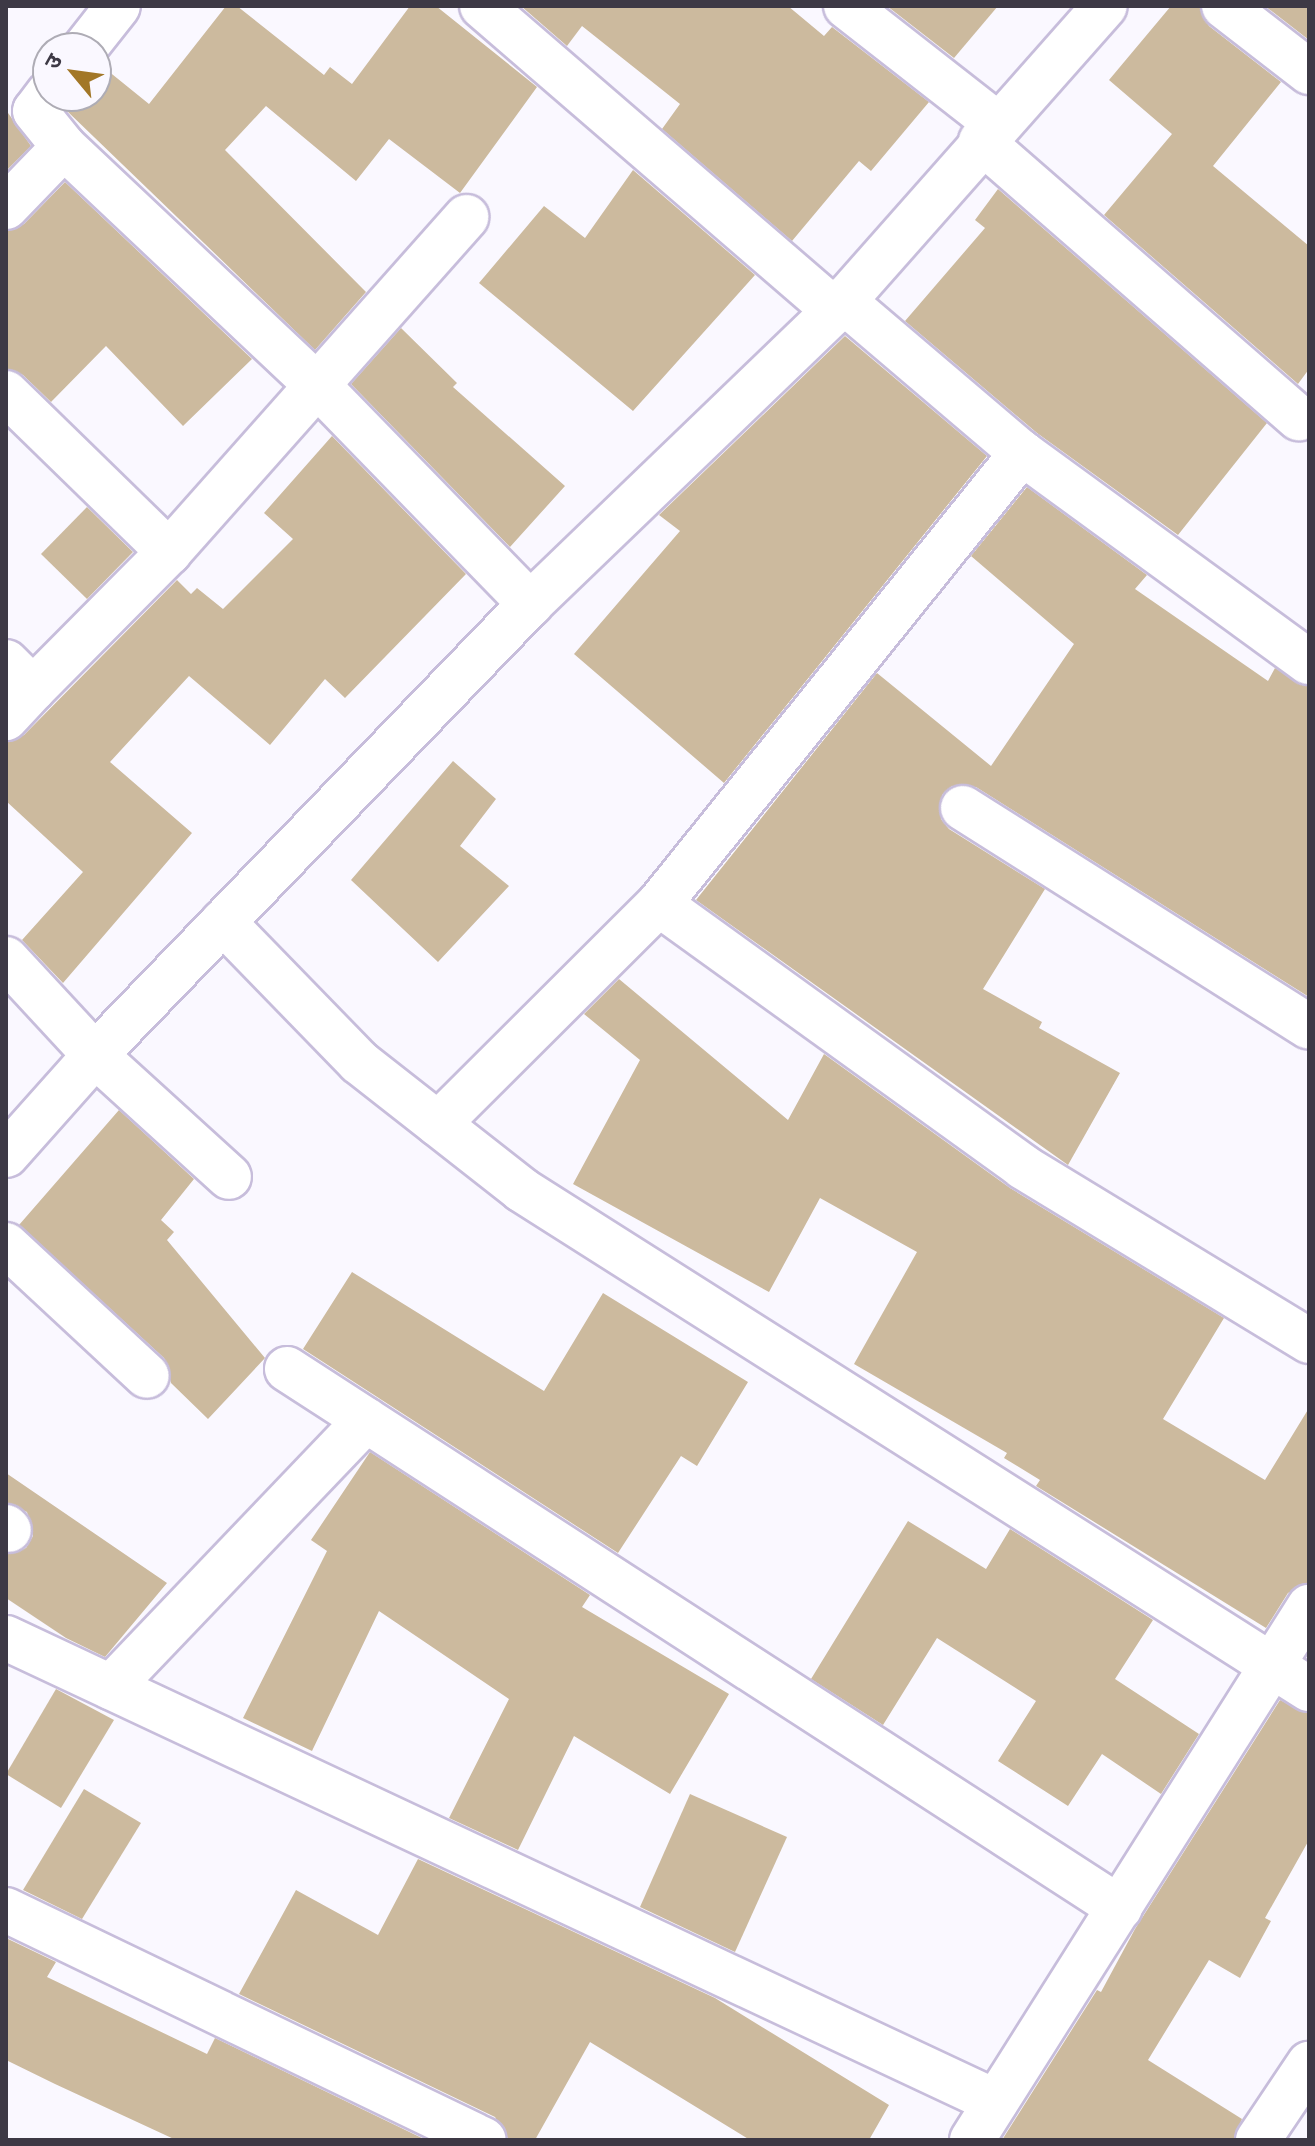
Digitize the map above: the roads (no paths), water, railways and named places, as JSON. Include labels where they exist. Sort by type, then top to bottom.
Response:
[{"type":"street","points":[[98,32],[118,6]]},
{"type":"street","points":[[482,6],[838,305],[1022,453],[1309,662]]},
{"type":"street","points":[[846,6],[1299,418]]},
{"type":"street","points":[[6,1155],[95,1055],[530,604],[838,305],[1105,6]]},
{"type":"street","points":[[1224,6],[1309,72]]},
{"type":"street","points":[[36,112],[64,147],[318,387],[530,604]]},
{"type":"street","points":[[6,207],[64,147]]},
{"type":"street","points":[[15,690],[169,552],[466,217]]},
{"type":"street","points":[[6,393],[169,552]]},
{"type":"street","points":[[438,1124],[659,904],[1022,453]]},
{"type":"street","points":[[963,808],[1309,1027]]},
{"type":"street","points":[[659,904],[1023,1167],[1309,1341]]},
{"type":"street","points":[[223,922],[359,1062],[522,1190],[1309,1689]]},
{"type":"street","points":[[6,959],[95,1055],[229,1177]]},
{"type":"street","points":[[6,1245],[147,1376]]},
{"type":"street","points":[[287,1369],[1120,1908]]},
{"type":"street","points":[[111,1687],[366,1420]]},
{"type":"street","points":[[972,2140],[1309,1607]]},
{"type":"street","points":[[6,1638],[996,2102]]},
{"type":"street","points":[[6,1910],[484,2140]]},
{"type":"street","points":[[1258,2140],[1309,2064]]}]
